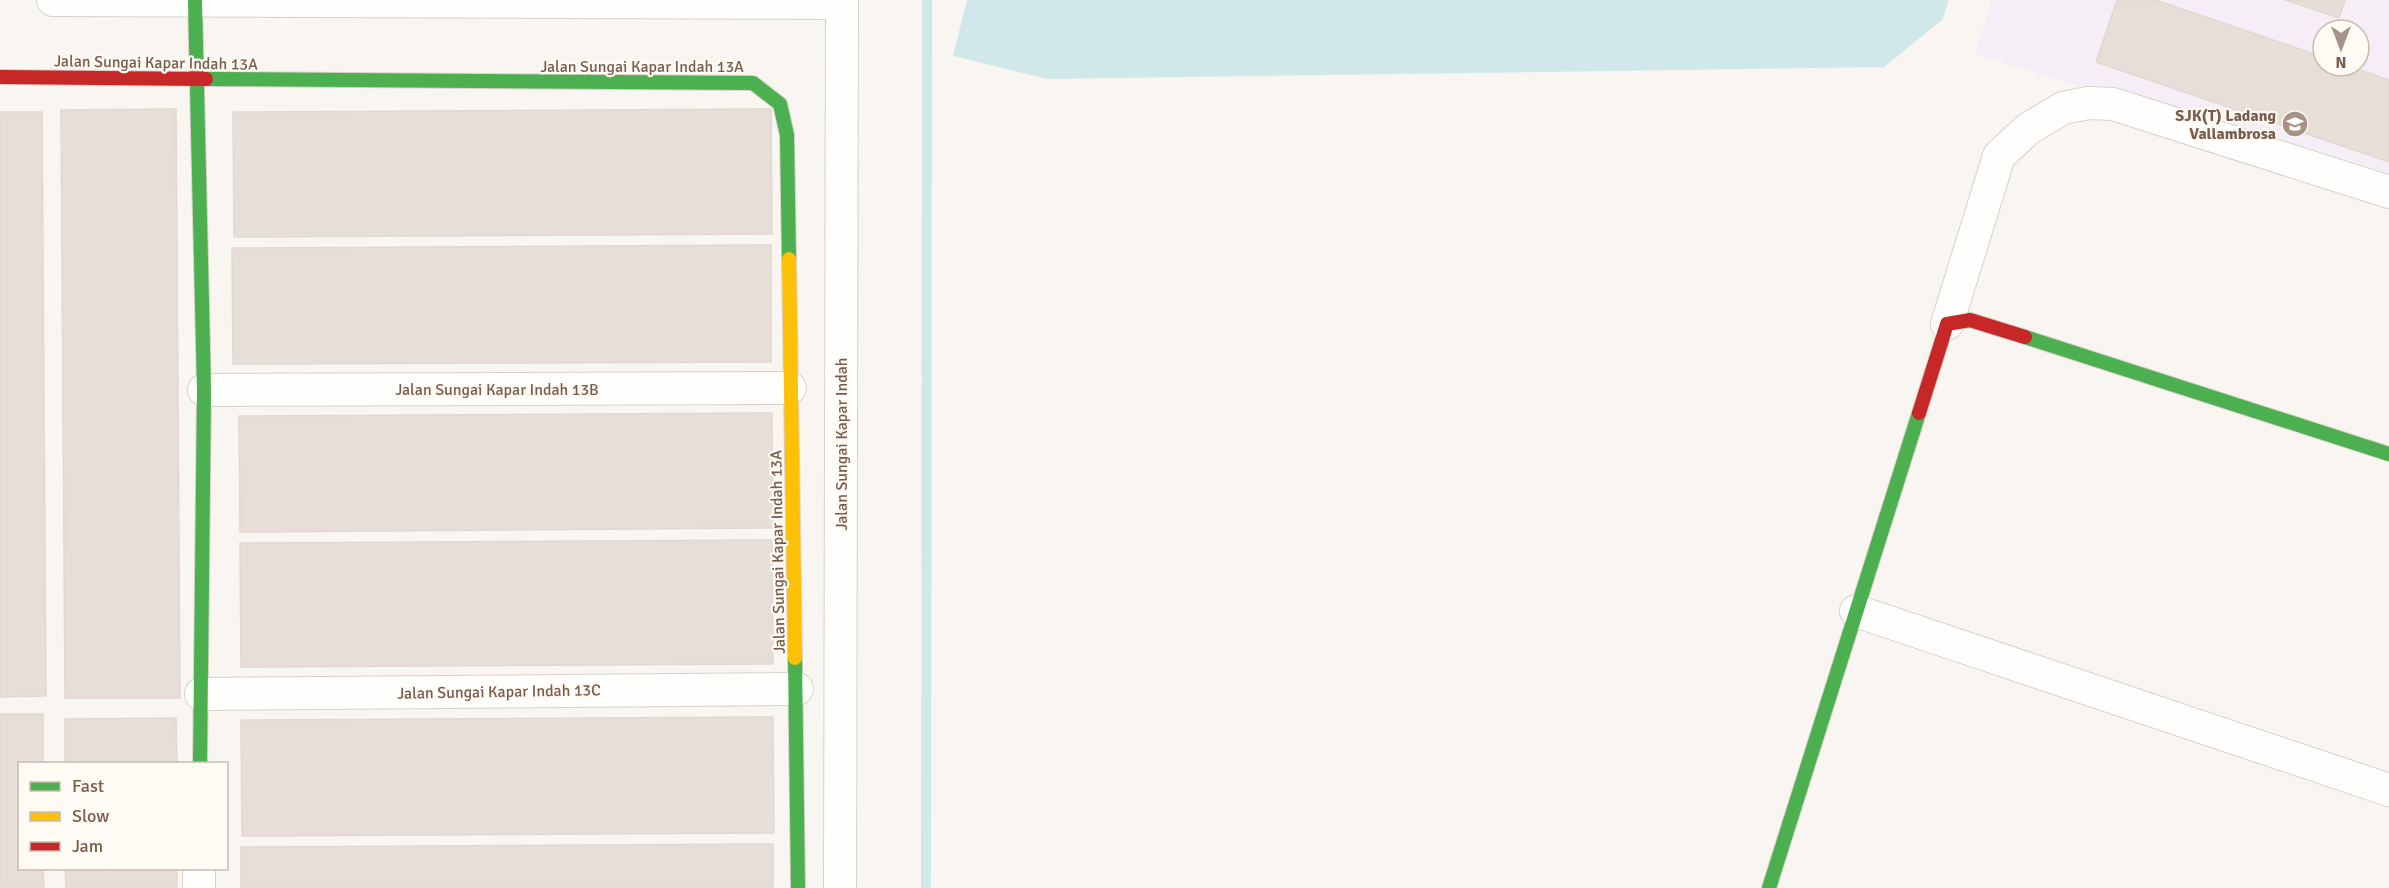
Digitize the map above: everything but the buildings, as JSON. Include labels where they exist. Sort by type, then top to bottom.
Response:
[{"type":"street","points":[[53,0],[842,2]]},
{"type":"street","points":[[195,1],[204,390],[200,762]]},
{"type":"street","name":"Jalan Sungai Kapar Indah","points":[[840,888],[842,2]]},
{"type":"street","name":"Jalan Sungai Kapar Indah 13A","points":[[0,78],[753,83],[780,104],[787,135],[797,689],[798,888]]},
{"type":"street","points":[[1769,888],[1999,156],[2028,129],[2063,108],[2088,103],[2113,104],[2389,192]]},
{"type":"street","points":[[1947,324],[1970,320],[2389,454]]},
{"type":"street","name":"Jalan Sungai Kapar Indah 13B","points":[[204,390],[790,388]]},
{"type":"street","points":[[1856,611],[2389,790]]},
{"type":"street","name":"Jalan Sungai Kapar Indah 13C","points":[[201,694],[797,689]]},
{"type":"street","points":[[198,888],[199,870]]},
{"type":"shaded area","name":"SJK(T) Ladang Vallambrosa","points":[[1992,0],[2389,0],[2389,181],[1975,54]]},
{"type":"water","points":[[967,0],[1949,0],[1942,20],[1884,67],[1047,79],[953,56]]},
{"type":"waterway","points":[[926,888],[927,0]]},
{"type":"traffic: fast","points":[[195,1],[204,390],[200,762]]},
{"type":"traffic: fast","points":[[206,79],[753,83],[780,104],[787,135],[789,259]]},
{"type":"traffic: fast","points":[[2025,337],[2389,454]]},
{"type":"traffic: fast","points":[[1769,888],[1919,413]]},
{"type":"traffic: fast","points":[[795,658],[798,888]]},
{"type":"traffic: slow","points":[[789,259],[795,658]]},
{"type":"traffic: jam","points":[[0,77],[206,79]]},
{"type":"traffic: jam","points":[[1919,413],[1947,324],[1970,320],[2025,337]]},
{"type":"place","name":"SJK(T) Ladang Vallambrosa","points":[[2295,124]]}]
